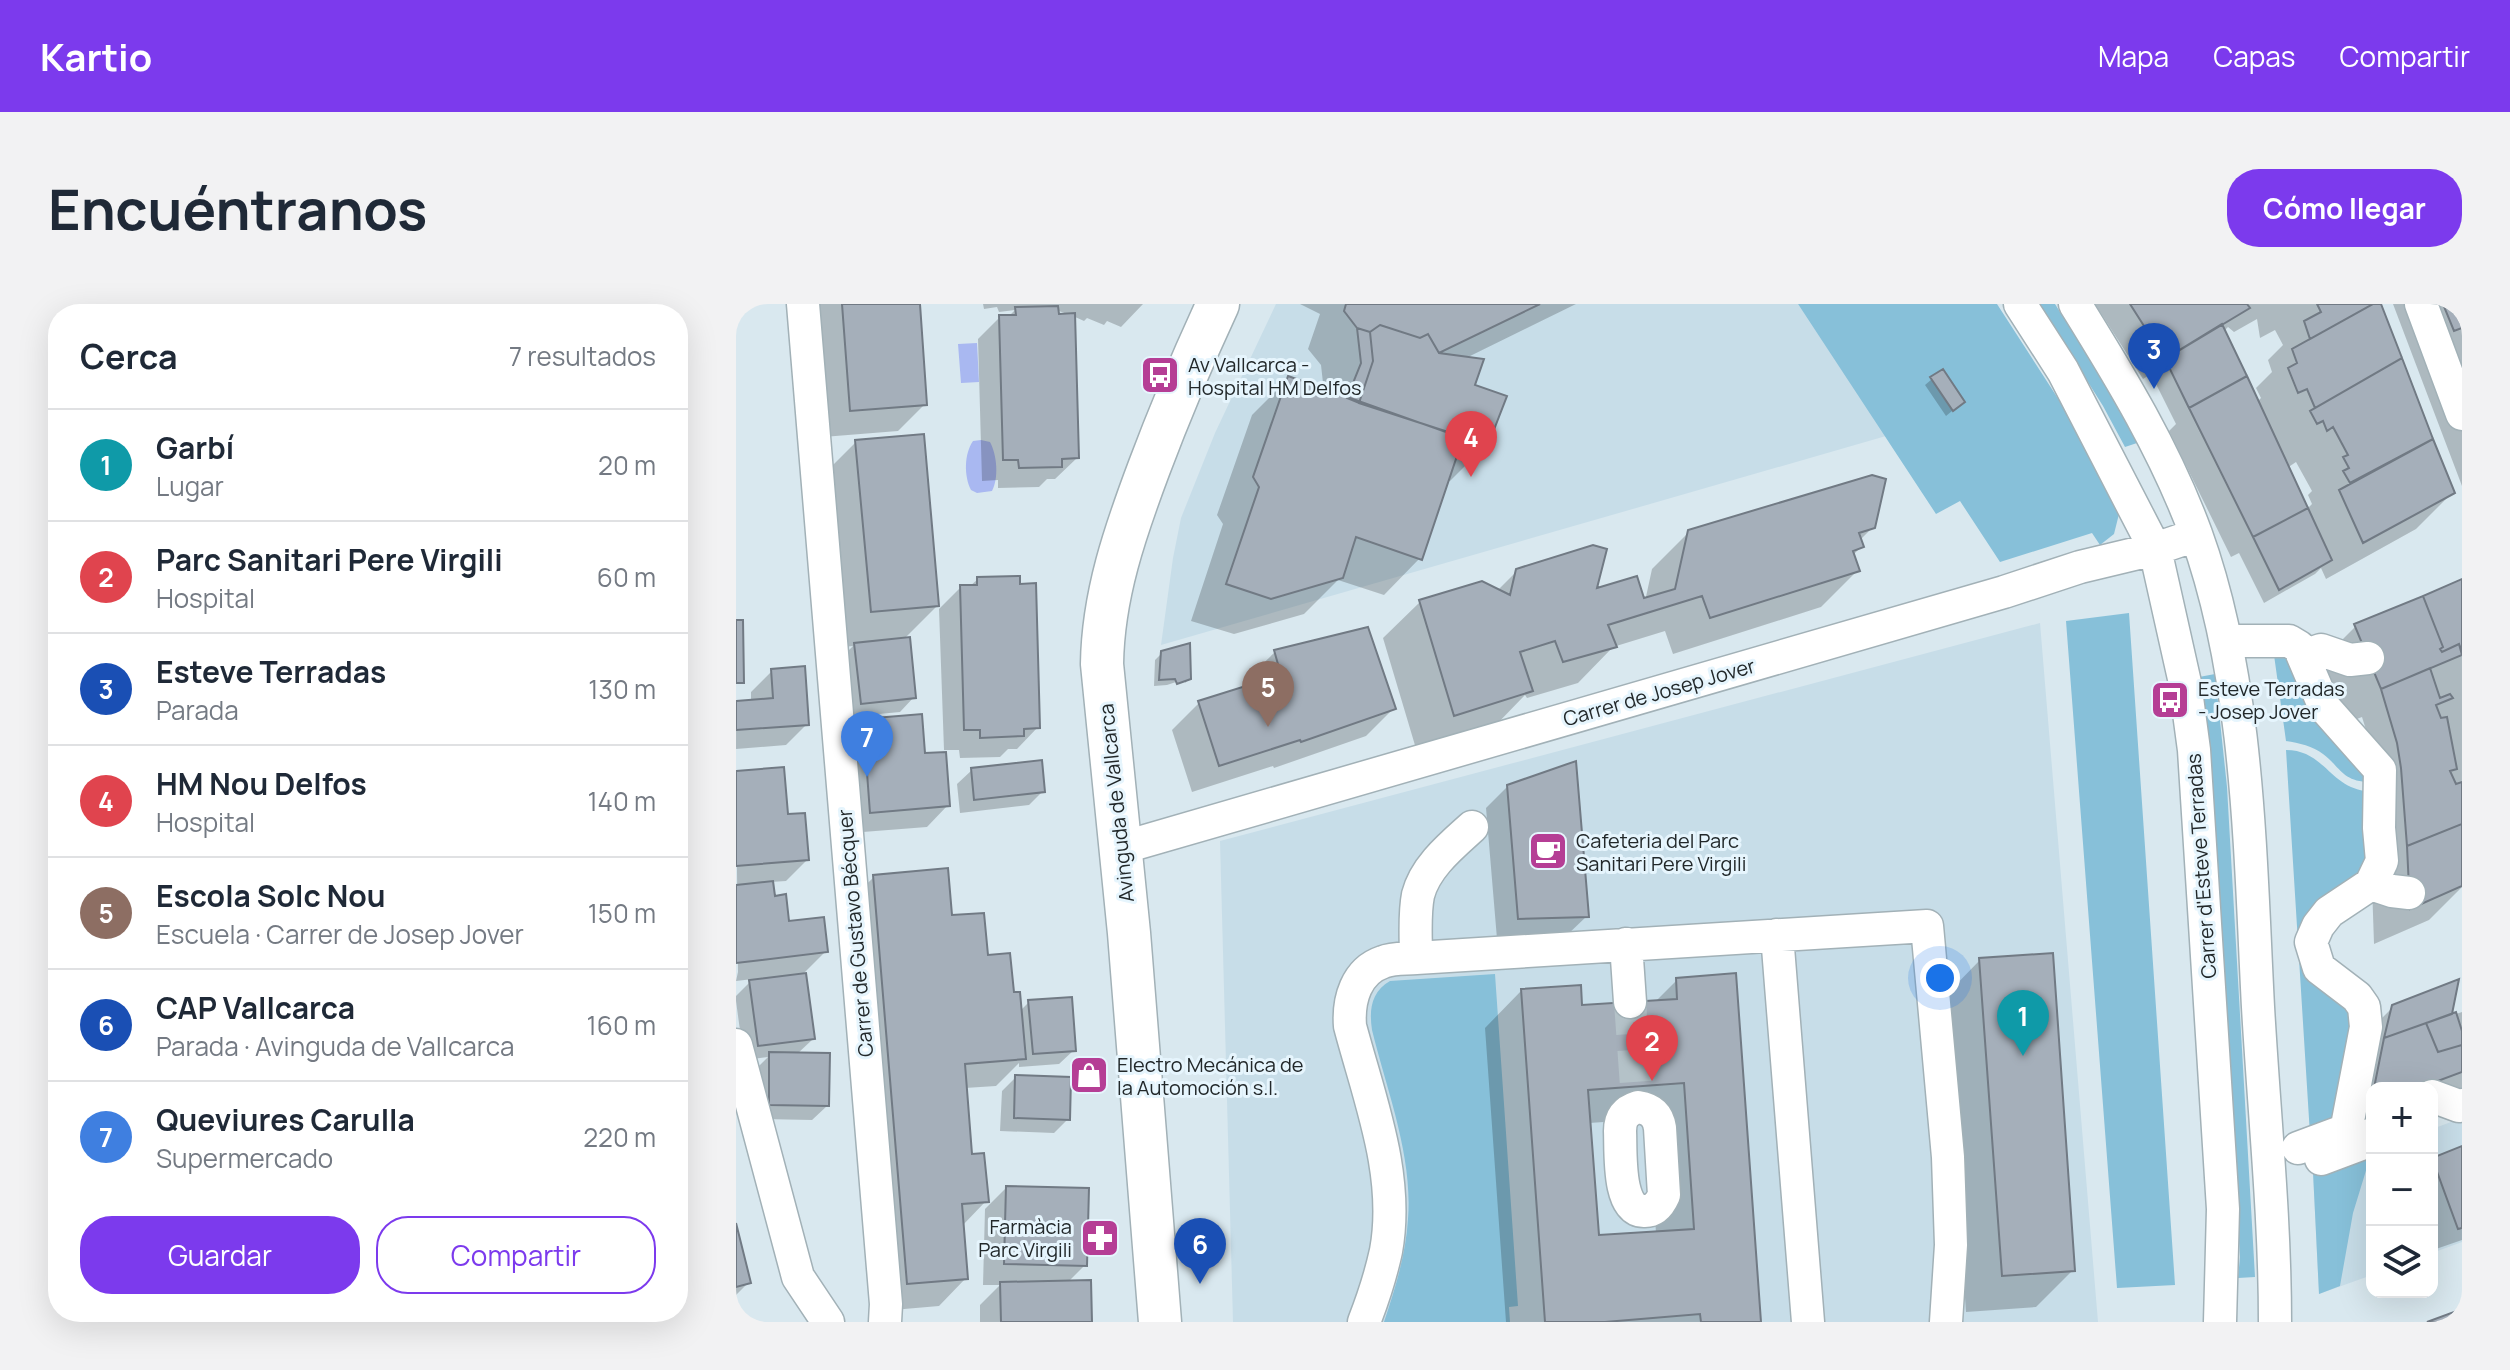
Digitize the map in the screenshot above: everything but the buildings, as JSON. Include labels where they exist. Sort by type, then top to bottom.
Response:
[{"type":"main road","name":"Avinguda de Vallcarca","points":[[1160,1322],[1121,848],[1102,664],[1105,611],[1118,556],[1136,503],[1181,384],[1218,304]]},
{"type":"street","name":"Carrer de Gustavo Bécquer","points":[[803,304],[886,1304],[885,1322]]},
{"type":"street","name":"Carrer d'Esteve Terradas","points":[[2020,304],[2063,371],[2155,549],[2185,683],[2194,750],[2223,1209],[2220,1322]]},
{"type":"street","points":[[2075,304],[2133,397],[2196,535],[2226,641],[2237,706],[2249,847],[2275,1322]]},
{"type":"street","points":[[2421,304],[2462,414]]},
{"type":"street","name":"Carrer de Josep Jover","points":[[1121,848],[2196,535]]},
{"type":"street","points":[[2226,641],[2289,641],[2299,647],[2325,708],[2391,769],[2379,828],[2382,861],[2371,884],[2329,912],[2311,942],[2319,968],[2357,997],[2364,1007],[2366,1027],[2347,1126],[2299,1158],[2366,1142]]},
{"type":"street","points":[[2303,656],[2321,650],[2350,660],[2368,658]]},
{"type":"street","points":[[1416,958],[1418,894],[1428,873],[1443,854],[1472,827]]},
{"type":"street","points":[[2371,884],[2409,893]]},
{"type":"street","points":[[1364,1322],[1386,1251],[1388,1186],[1384,1155],[1349,1012],[1356,986],[1374,966],[1386,961],[1416,958],[1927,926],[1948,1157],[1951,1245],[1946,1322]]},
{"type":"street","points":[[1777,935],[1808,1322]]},
{"type":"street","points":[[1626,944],[1630,1002]]},
{"type":"street","points":[[736,1045],[798,1277],[828,1322]]},
{"type":"street","points":[[2438,1098],[2462,1105]]},
{"type":"shaded area","points":[[1276,304],[1798,304],[1886,436],[1161,645],[1181,518],[1215,433]]},
{"type":"shaded area","points":[[1798,304],[1997,304],[2079,431],[2119,514],[2114,534],[2100,545],[2092,533],[2000,562],[1960,501],[1936,514]]},
{"type":"shaded area","points":[[2039,304],[2055,304],[2111,393],[2137,443],[2125,447]]},
{"type":"shaded area","points":[[977,343],[979,382],[961,383],[958,344]]},
{"type":"shaded area","points":[[973,441],[990,442],[996,473],[992,491],[977,493],[971,490],[966,465]]},
{"type":"shaded area","points":[[2129,613],[2175,1285],[2117,1288],[2066,621]]},
{"type":"shaded area","points":[[2040,623],[2098,1322],[1233,1322],[1220,841]]},
{"type":"shaded area","points":[[2274,655],[2287,655],[2364,773],[2366,782],[2346,776],[2315,749],[2286,741]]},
{"type":"shaded area","points":[[2215,674],[2227,787],[2255,1277],[2238,1278],[2240,1257],[2223,985],[2199,677]]},
{"type":"shaded area","points":[[2286,750],[2309,756],[2344,783],[2366,791],[2370,839],[2362,878],[2314,914],[2353,1007],[2341,1115],[2310,1135]]},
{"type":"shaded area","points":[[1495,974],[1518,1306],[1509,1307],[1510,1322],[1384,1322],[1405,1245],[1409,1195],[1398,1124],[1372,1030],[1373,1002],[1379,990],[1390,981]]},
{"type":"shaded area","points":[[2462,1118],[2462,1242],[2438,1251],[2438,1154],[2438,1127]]},
{"type":"shaded area","points":[[2366,1153],[2366,1277],[2319,1294],[2313,1172]]},
{"type":"shaded area","points":[[2366,1153],[2366,1171],[2353,1213],[2340,1286],[2319,1294],[2313,1172]]},
{"type":"tunnel","points":[[1630,1002],[1636,1086]]},
{"type":"place","name":"Av Vallcarca - Hospital HM Delfos","points":[[1160,375]]},
{"type":"place","name":"Esteve Terradas","points":[[2154,389]]},
{"type":"place","name":"HM Nou Delfos","points":[[1471,477]]},
{"type":"place","name":"Esteve Terradas - Josep Jover","points":[[2170,700]]},
{"type":"place","name":"Escola Solc Nou","points":[[1268,727]]},
{"type":"place","name":"Queviures Carulla","points":[[867,777]]},
{"type":"place","name":"Cafeteria del Parc Sanitari Pere Virgili","points":[[1548,851]]},
{"type":"place","name":"Garbí","points":[[2023,1056]]},
{"type":"place","name":"Electro Mecánica de la Automoción s.l.","points":[[1089,1075]]},
{"type":"place","name":"Parc Sanitari Pere Virgili","points":[[1652,1081]]},
{"type":"place","name":"Farmàcia Parc Virgili","points":[[1100,1238]]},
{"type":"place","name":"CAP Vallcarca","points":[[1200,1284]]}]
